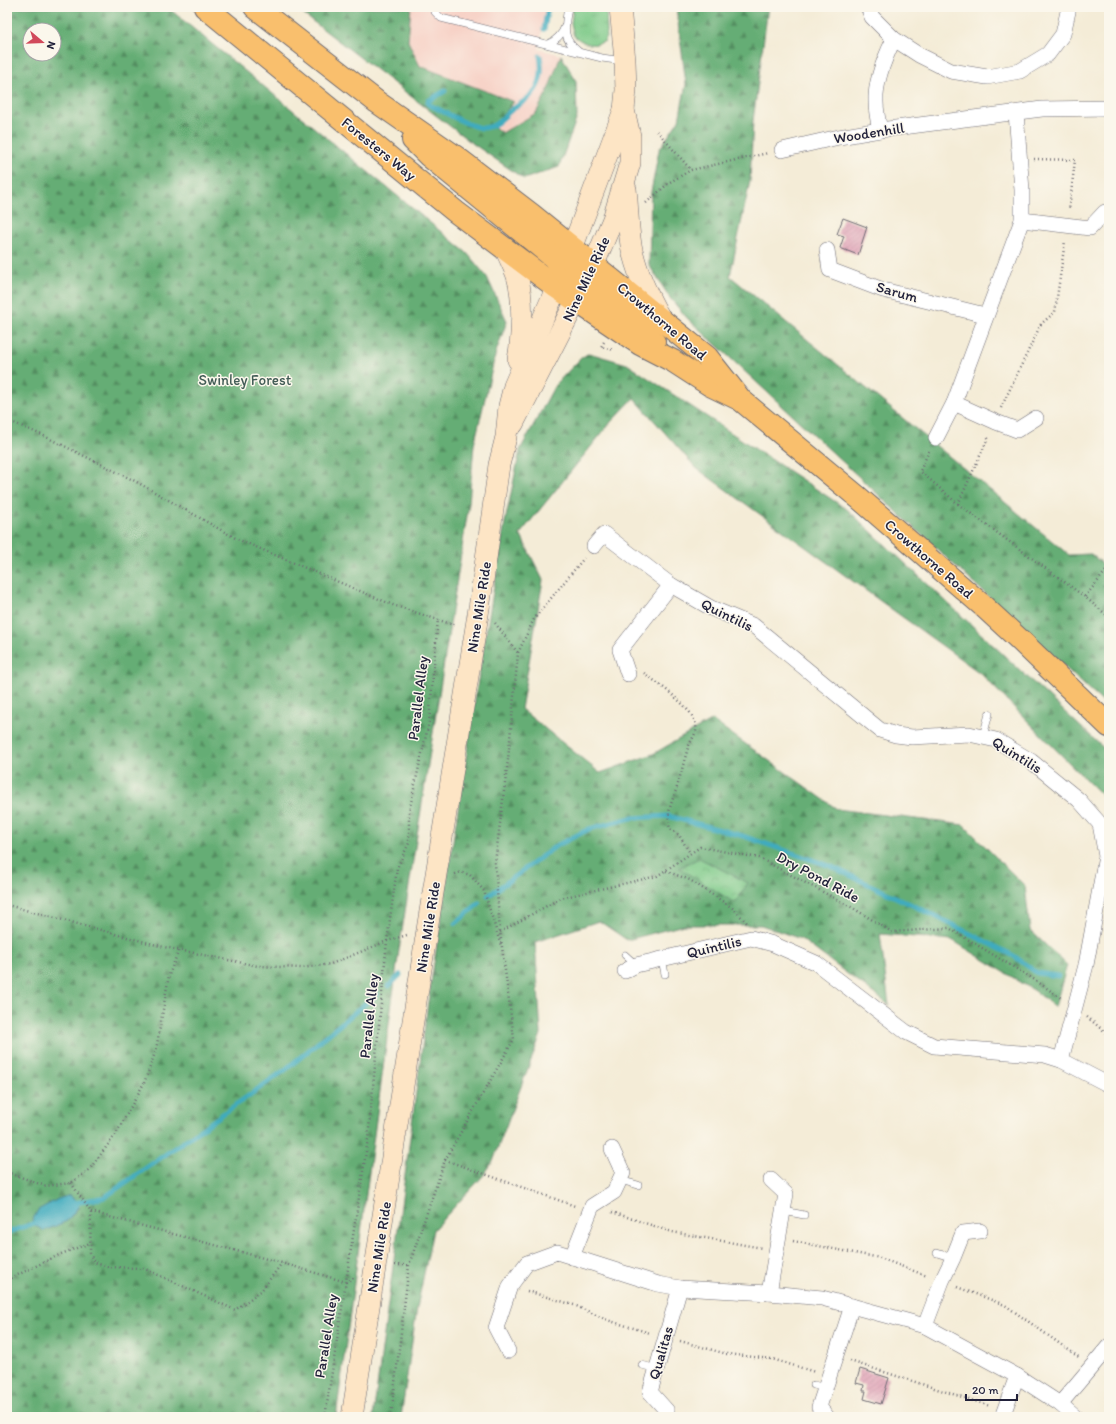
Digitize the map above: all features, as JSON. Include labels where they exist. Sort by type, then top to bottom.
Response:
[{"type":"main road","name":"Foresters Way","points":[[204,7],[456,212],[506,250],[560,279]]},
{"type":"main road","points":[[255,7],[377,102],[456,157],[573,247],[590,273],[595,291],[635,323],[673,361]]},
{"type":"main road","name":"Nine Mile Ride","points":[[352,1417],[427,930],[480,602],[499,465],[506,437],[509,406],[514,386],[573,247],[624,110],[626,90],[625,61],[620,7]]},
{"type":"main road","points":[[377,102],[429,156],[549,254],[560,279]]},
{"type":"main road","name":"Nine Mile Ride","points":[[506,437],[590,273],[613,219],[630,163],[630,136],[624,110]]},
{"type":"main road","points":[[625,181],[632,247],[641,279],[660,318]]},
{"type":"main road","points":[[506,250],[517,276],[520,292],[521,333],[514,386]]},
{"type":"main road","name":"Crowthorne Road","points":[[590,273],[660,318],[707,357],[741,400],[859,498],[976,600],[1020,640],[1109,726]]},
{"type":"main road","name":"Crowthorne Road","points":[[560,279],[576,301],[635,341],[673,361],[710,385],[741,400]]},
{"type":"street","points":[[868,7],[872,17],[894,39],[918,56],[951,71],[987,77],[1020,70],[1048,54],[1063,34],[1069,7]]},
{"type":"street","points":[[880,130],[876,101],[879,80],[894,39]]},
{"type":"street","name":"Woodenhill","points":[[782,150],[839,136],[1042,109],[1109,108]]},
{"type":"street","points":[[936,438],[954,403],[985,315],[1022,220],[1016,113]]},
{"type":"street","points":[[1022,220],[1090,228],[1105,212]]},
{"type":"street","name":"Sarum","points":[[827,250],[830,270],[883,290],[985,315]]},
{"type":"street","points":[[954,403],[1017,430],[1036,418]]},
{"type":"street","name":"Quintilis","points":[[594,546],[604,534],[671,585],[711,608],[754,626],[880,730],[896,735],[912,737],[969,734],[996,740],[1031,761],[1079,800],[1100,824],[1106,856],[1086,965],[1061,1060]]},
{"type":"street","points":[[628,674],[620,650],[671,585]]},
{"type":"street","name":"Quintilis","points":[[629,963],[662,958],[751,938],[773,944],[816,963],[906,1032],[934,1046],[1045,1055],[1061,1060],[1109,1085]]},
{"type":"street","points":[[572,1257],[591,1209],[614,1192],[623,1173],[612,1149]]},
{"type":"street","points":[[769,1293],[786,1194],[771,1180]]},
{"type":"street","points":[[925,1326],[963,1233],[980,1231]]},
{"type":"street","points":[[508,1351],[496,1328],[510,1286],[527,1263],[557,1252],[658,1284],[680,1288],[769,1293],[822,1298],[925,1326],[1017,1376],[1060,1404],[1075,1417]]},
{"type":"street","name":"Qualitas","points":[[667,1411],[650,1392],[649,1367],[680,1288]]},
{"type":"street","points":[[827,1417],[820,1407],[819,1387],[836,1357],[852,1306]]},
{"type":"street","points":[[1060,1404],[1109,1346]]},
{"type":"street","points":[[1003,1414],[1017,1376]]},
{"type":"lane","points":[[436,7],[435,12],[441,18],[602,58],[625,61]]},
{"type":"lane","points":[[548,44],[556,41],[563,30],[568,7]]},
{"type":"lane","points":[[565,24],[567,38],[572,46],[580,52]]},
{"type":"lane","points":[[983,736],[989,714]]},
{"type":"lane","points":[[662,958],[665,974]]},
{"type":"lane","points":[[620,1180],[638,1185]]},
{"type":"lane","points":[[784,1211],[804,1215]]},
{"type":"lane","points":[[937,1253],[953,1258]]},
{"type":"path","points":[[657,131],[691,170]]},
{"type":"path","points":[[642,203],[648,202],[670,182],[691,170],[782,150]]},
{"type":"path","points":[[958,504],[1041,324],[1055,312],[1075,160],[1019,158]]},
{"type":"path","name":"Parallel Alley","points":[[7,420],[42,435],[135,481],[237,539],[393,605],[438,619],[429,722],[409,811],[409,843],[397,868],[387,941],[368,1139],[325,1417]]},
{"type":"path","points":[[936,438],[920,471],[958,504],[1085,596],[1109,617]]},
{"type":"path","points":[[391,1417],[409,1265],[445,1160],[514,1038],[500,932],[495,863],[508,760],[518,653],[534,619],[594,546]]},
{"type":"path","points":[[1085,596],[1109,567]]},
{"type":"path","points":[[491,618],[518,653]]},
{"type":"path","points":[[628,674],[643,672],[685,706],[693,718],[696,730],[688,747],[677,788],[669,810],[668,820],[670,829],[679,835],[690,853]]},
{"type":"path","name":"Dry Pond Ride","points":[[500,932],[561,898],[657,876],[700,847],[759,858],[853,908],[892,932],[949,928],[1035,980],[1074,1007],[1109,1035]]},
{"type":"path","points":[[666,871],[690,880],[734,909],[746,921],[751,938]]},
{"type":"path","points":[[450,876],[461,872],[470,875],[484,891],[504,956]]},
{"type":"path","points":[[7,904],[179,950],[258,966],[301,968],[331,964],[387,941],[427,930]]},
{"type":"path","points":[[7,1172],[45,1186],[71,1183],[89,1170],[116,1134],[144,1083],[156,1050],[169,975],[179,950]]},
{"type":"path","points":[[445,1160],[591,1209],[672,1232],[765,1248],[778,1238],[880,1258],[1005,1305],[1091,1366]]},
{"type":"path","points":[[71,1183],[91,1212],[90,1254],[94,1262],[107,1267],[143,1268],[235,1310],[261,1291],[282,1263]]},
{"type":"path","points":[[91,1212],[282,1263],[346,1282]]},
{"type":"path","points":[[7,1280],[61,1254],[90,1243]]},
{"type":"path","points":[[836,1357],[1003,1414]]},
{"type":"shaded area","points":[[411,7],[546,7],[539,49],[561,55],[548,90],[536,113],[502,133],[493,126],[514,102],[420,66],[408,41]]},
{"type":"green space","name":"Swinley Forest","points":[[7,7],[167,7],[467,253],[487,277],[507,321],[496,352],[474,445],[469,503],[399,950],[336,1417],[7,1417]],"holes":[[[70,1195],[79,1207],[67,1221]]]},
{"type":"green space","points":[[294,7],[411,7],[408,41],[420,66],[514,102],[493,126],[502,133],[536,113],[548,90],[561,55],[576,81],[577,117],[559,167],[524,179],[472,143]]},
{"type":"green space","points":[[573,7],[606,7],[607,33],[605,41],[596,44],[588,44],[574,36],[571,24]]},
{"type":"green space","points":[[676,7],[768,7],[753,121],[750,181],[730,276],[1069,555],[1091,554],[1109,569],[1109,708],[687,318],[670,298],[649,265],[651,192],[659,150],[679,120],[686,84]]},
{"type":"green space","points":[[589,353],[627,364],[848,510],[1109,753],[1109,803],[980,673],[696,468],[634,398],[611,422],[520,534],[543,580],[521,709],[600,773],[653,754],[712,720],[837,809],[964,825],[1025,886],[1030,930],[1067,965],[1055,1007],[1035,991],[952,940],[880,934],[889,1005],[801,939],[761,925],[684,925],[627,940],[599,921],[535,942],[541,1034],[492,1163],[483,1176],[433,1230],[417,1308],[401,1417],[373,1417],[428,1002],[479,674],[505,522],[520,450],[555,385],[581,358]]},
{"type":"green space","points":[[699,858],[748,883],[735,903],[679,868]]},
{"type":"water","points":[[70,1195],[79,1206],[67,1221],[44,1231],[36,1226],[32,1221],[38,1210],[58,1199]]},
{"type":"building","points":[[843,218],[867,227],[858,255],[840,248],[844,236],[837,234]]},
{"type":"building","points":[[860,1369],[889,1378],[881,1404],[864,1399],[866,1391],[863,1391],[864,1385],[856,1383]]},
{"type":"waterway","points":[[544,29],[548,7]]},
{"type":"waterway","points":[[445,91],[428,101],[428,104],[472,125],[483,128],[491,126],[498,123],[509,112],[528,98],[536,89],[541,73],[540,56]]},
{"type":"waterway","points":[[488,896],[556,846],[589,829],[631,818],[668,816],[743,836],[830,866],[925,911],[1014,956],[1037,973],[1058,976]]},
{"type":"waterway","points":[[456,923],[479,903]]},
{"type":"waterway","points":[[389,986],[400,975]]},
{"type":"waterway","points":[[70,1206],[75,1203],[105,1197],[285,1070],[377,994]]},
{"type":"waterway","points":[[7,1233],[40,1221]]}]
